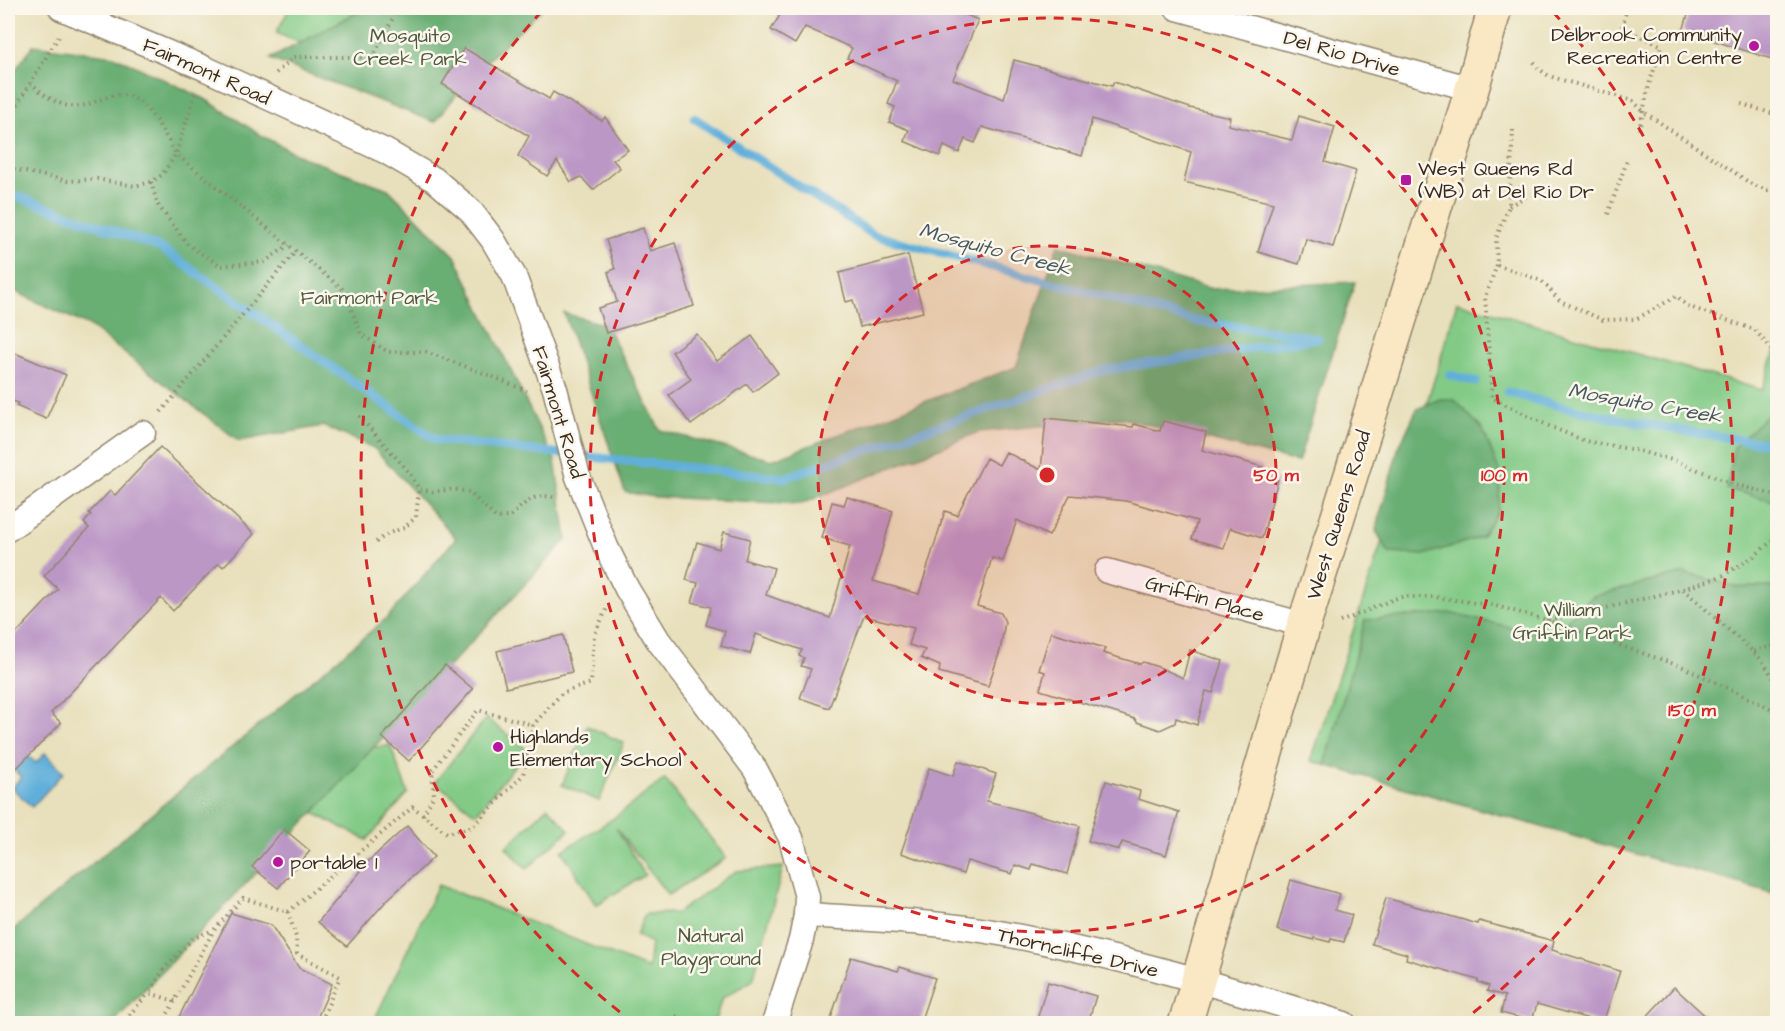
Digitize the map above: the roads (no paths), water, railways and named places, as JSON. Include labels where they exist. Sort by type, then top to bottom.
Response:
[{"type":"main road","name":"West Queens Road","points":[[1185,1023],[1320,624],[1495,8]]},
{"type":"street","name":"Del Rio Drive","points":[[1177,8],[1472,89]]},
{"type":"street","name":"Fairmont Road","points":[[62,19],[204,68],[385,151],[435,180],[470,210],[493,240],[514,276],[564,416],[578,477],[606,547],[633,599],[658,640],[755,769],[791,838],[807,897],[806,915],[801,940],[774,1023]]},
{"type":"street","points":[[9,526],[143,434]]},
{"type":"street","name":"Griffin Place","points":[[1107,571],[1320,624]]},
{"type":"street","name":"Thorncliffe Drive","points":[[806,915],[904,920],[1003,934],[1076,949],[1198,980],[1344,1023]]},
{"type":"water","points":[[45,753],[64,772],[32,807],[12,788],[21,777],[14,770],[28,756],[36,763]]},
{"type":"waterway","name":"Mosquito Creek","points":[[694,118],[874,235],[1194,321],[1306,336]]},
{"type":"waterway","points":[[8,193],[161,248],[436,440],[784,478],[1104,370],[1318,338]]},
{"type":"waterway","name":"Mosquito Creek","points":[[1450,375],[1476,382]]},
{"type":"waterway","name":"Mosquito Creek","points":[[1507,392],[1641,423],[1778,445]]},
{"type":"place","name":"Delbrook Community Recreation Centre","points":[[1754,46]]},
{"type":"place","name":"West Queens Rd (WB) at Del Rio Dr","points":[[1406,180]]},
{"type":"place","name":"Highlands Elementary School","points":[[498,747]]},
{"type":"place","name":"portable 1","points":[[278,862]]},
{"type":"park label","name":"Mosquito Creek Park","points":[[410,46]]},
{"type":"park label","name":"Fairmont Park","points":[[369,297]]},
{"type":"park label","name":"William Griffin Park","points":[[1572,620]]},
{"type":"park label","name":"Natural Playground","points":[[711,946]]}]
